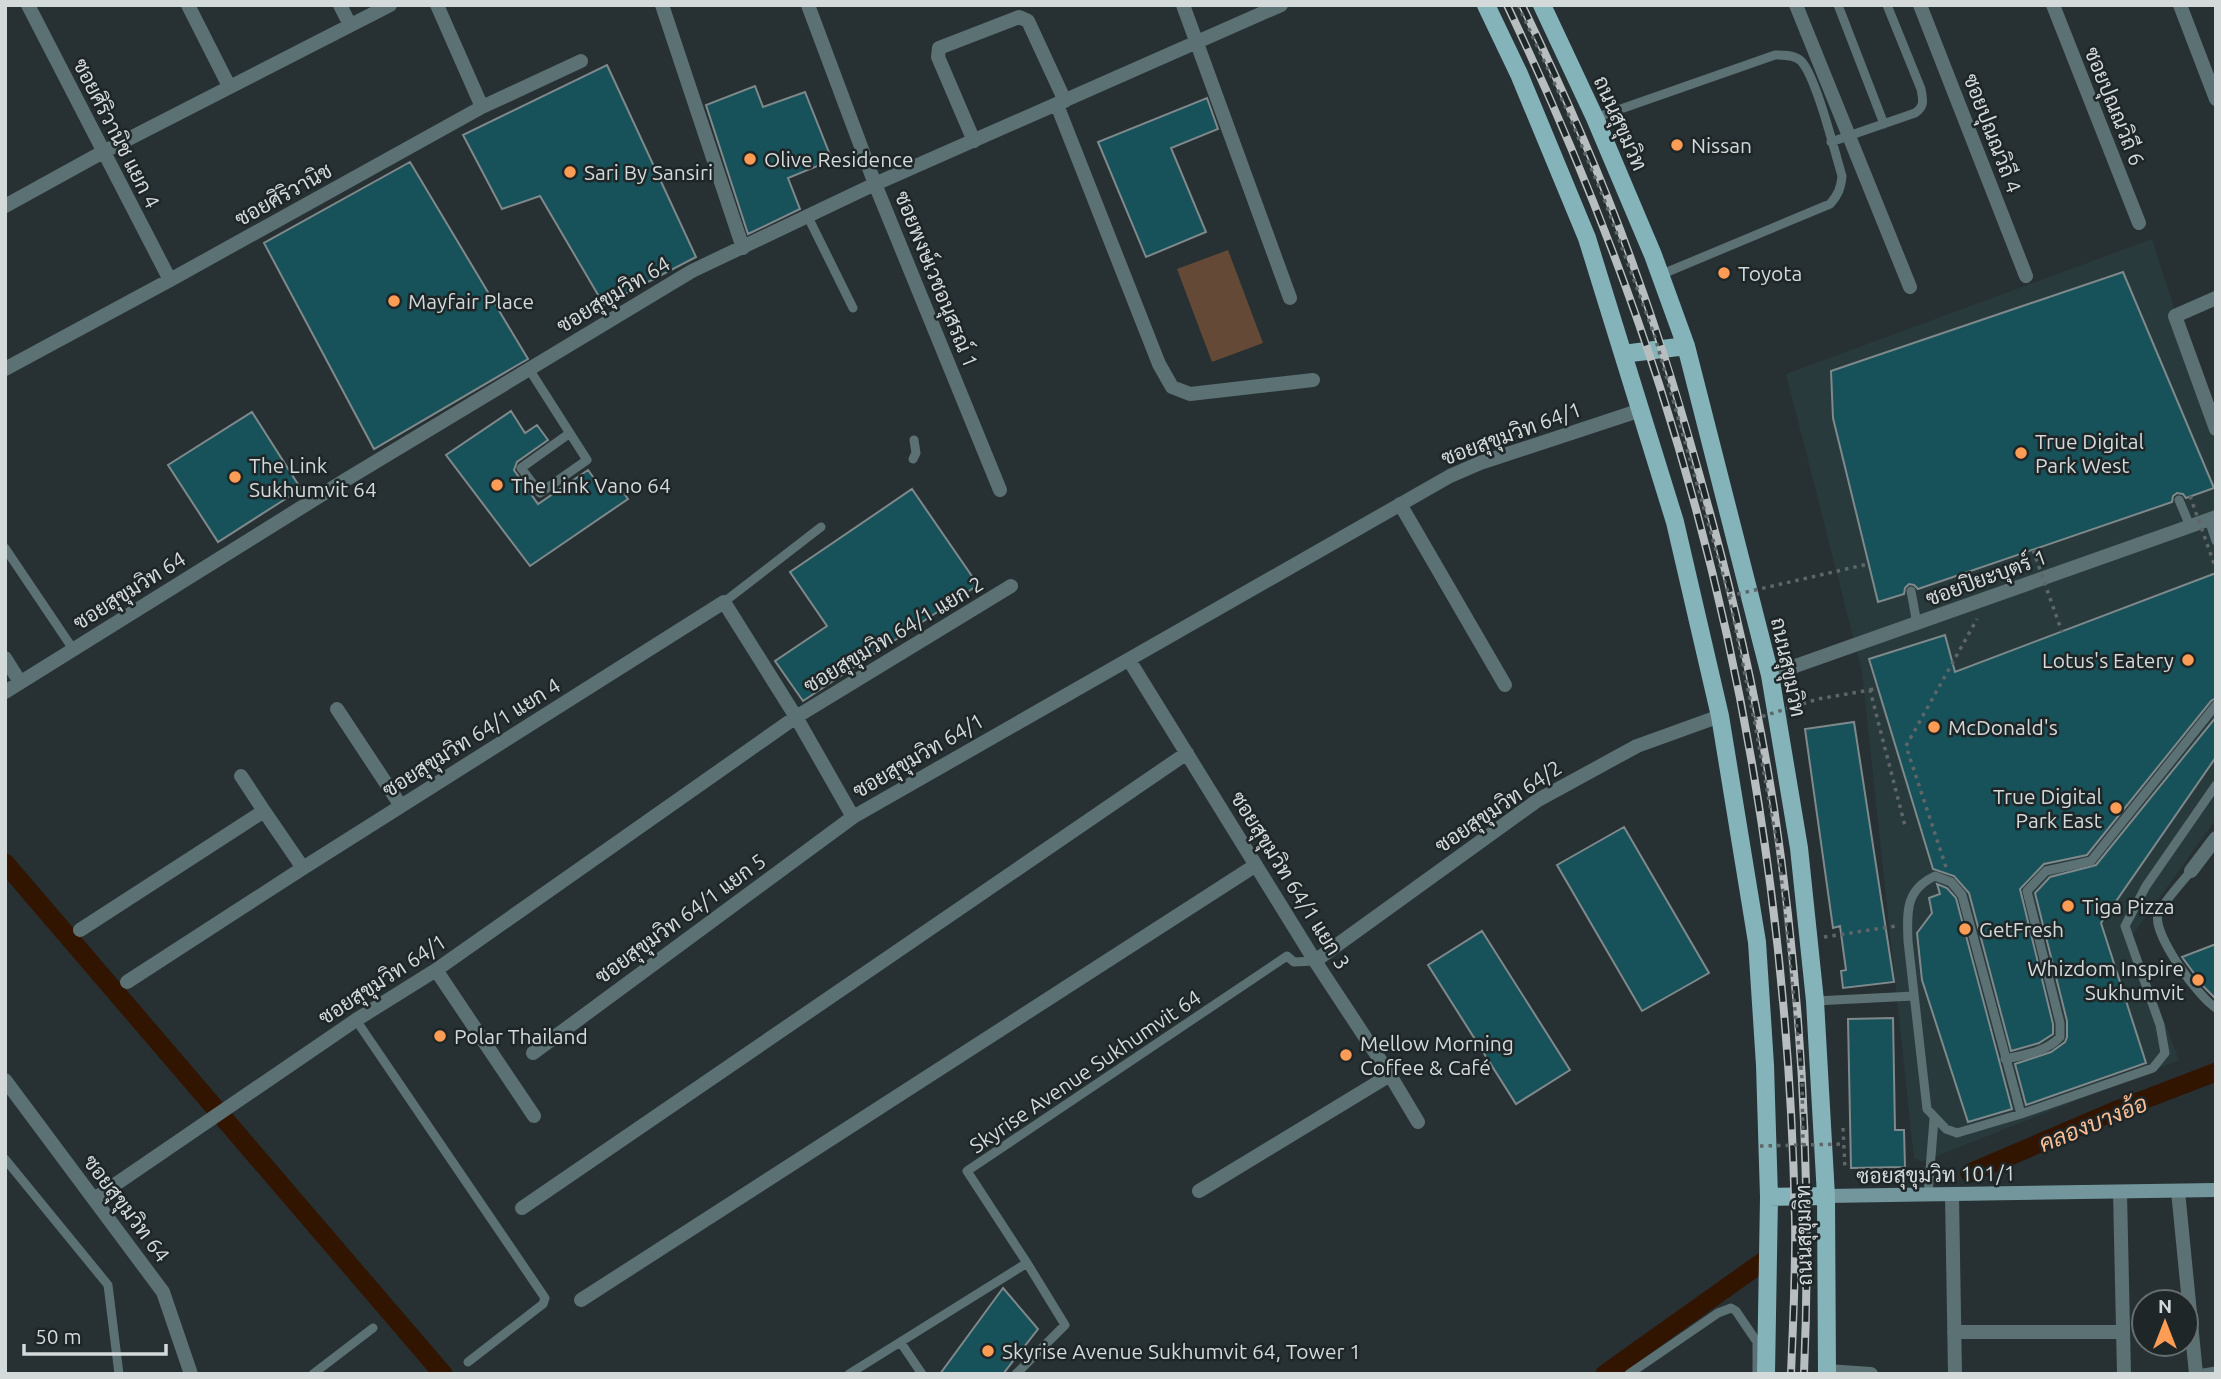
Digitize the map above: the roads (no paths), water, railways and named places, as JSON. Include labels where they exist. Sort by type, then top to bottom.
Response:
[{"type":"main road","name":"ถนนสุขุมวิท","points":[[1486,5],[1519,74],[1587,238],[1675,522],[1720,716],[1757,942],[1765,1065],[1769,1197],[1766,1374]]},
{"type":"main road","name":"ถนนสุขุมวิท","points":[[1542,5],[1595,118],[1660,275],[1686,346],[1770,675],[1799,848],[1815,1001],[1826,1196],[1827,1373]]},
{"type":"main road","points":[[1623,354],[1686,346]]},
{"type":"main road","points":[[1769,1197],[1826,1196]]},
{"type":"street","name":"ซอยศิริวานิช แยก 4","points":[[28,5],[170,280]]},
{"type":"street","points":[[188,5],[229,86]]},
{"type":"street","points":[[340,5],[350,24]]},
{"type":"street","points":[[5,206],[229,86],[390,5]]},
{"type":"street","points":[[437,5],[482,107]]},
{"type":"street","points":[[662,5],[744,248]]},
{"type":"street","name":"ซอยพงษ์เวชอนุสรณ์ 1","points":[[808,5],[875,184],[1000,490]]},
{"type":"street","points":[[1183,5],[1290,298]]},
{"type":"street","name":"ซอยสุขุมวิท 64","points":[[5,692],[692,271],[875,184],[1281,5]]},
{"type":"street","points":[[1796,5],[1910,287]]},
{"type":"street","name":"ซอยปุณณวิถี 4","points":[[1920,5],[2026,276]]},
{"type":"street","name":"ซอยปุณณวิถี 6","points":[[2053,5],[2139,223]]},
{"type":"street","points":[[2180,5],[2216,99]]},
{"type":"street","points":[[974,141],[938,57],[939,48],[1019,17],[1028,21],[1159,363],[1172,387],[1190,394],[1313,380]]},
{"type":"street","name":"ซอยศิริวานิช","points":[[5,369],[482,107],[581,61]]},
{"type":"street","points":[[2216,298],[2175,316],[2216,429]]},
{"type":"street","name":"ซอยสุขุมวิท 64/1","points":[[94,1199],[356,1020],[436,970],[796,717],[853,817],[1450,476],[1480,463],[1641,410]]},
{"type":"street","points":[[1400,504],[1505,685]]},
{"type":"street","name":"ซอยปิยะบุตร์ 1","points":[[1770,675],[2212,518]]},
{"type":"street","name":"ซอยสุขุมวิท 64/1 แยก 2","points":[[796,717],[1012,586]]},
{"type":"street","points":[[724,602],[796,717]]},
{"type":"street","name":"ซอยสุขุมวิท 64/1 แยก 4","points":[[128,982],[724,602]]},
{"type":"street","points":[[5,658],[20,682]]},
{"type":"street","name":"ซอยสุขุมวิท 64/1 แยก 3","points":[[1129,660],[1418,1122]]},
{"type":"street","points":[[337,709],[401,806]]},
{"type":"street","name":"ซอยสุขุมวิท 64/2","points":[[1315,961],[1538,800],[1637,746],[1720,716]]},
{"type":"street","points":[[522,1208],[1187,753]]},
{"type":"street","points":[[241,776],[303,868]]},
{"type":"street","points":[[80,930],[264,811]]},
{"type":"street","name":"ซอยสุขุมวิท 64/1 แยก 5","points":[[533,1053],[853,817]]},
{"type":"street","points":[[2191,871],[2216,838]]},
{"type":"street","points":[[581,1300],[1256,865]]},
{"type":"street","points":[[436,970],[534,1116]]},
{"type":"street","points":[[1199,1191],[1390,1075]]},
{"type":"street","name":"ซอยสุขุมวิท 64","points":[[5,1080],[163,1292],[191,1374]]},
{"type":"street","name":"ซอยสุขุมวิท 101/1","points":[[1826,1196],[2216,1190]]},
{"type":"street","points":[[2178,1191],[2196,1374]]},
{"type":"street","points":[[2120,1192],[2124,1374]]},
{"type":"street","points":[[1952,1195],[1955,1374]]},
{"type":"street","points":[[1954,1332],[2122,1332]]},
{"type":"street","points":[[1827,1373],[1871,1374]]},
{"type":"lane","points":[[1838,5],[1884,124]]},
{"type":"lane","points":[[1831,142],[1915,113],[1924,102],[1887,5]]},
{"type":"lane","points":[[1595,118],[1775,55],[1787,55],[1800,60],[1810,76],[1842,176],[1841,187],[1830,204],[1660,275]]},
{"type":"lane","points":[[808,217],[853,308]]},
{"type":"lane","points":[[529,369],[570,433],[587,460],[540,493],[521,468],[570,433]]},
{"type":"lane","points":[[913,459],[916,453],[914,440]]},
{"type":"lane","points":[[2179,500],[2190,526]]},
{"type":"lane","points":[[2212,518],[2216,541]]},
{"type":"lane","points":[[724,602],[821,527]]},
{"type":"lane","points":[[5,548],[73,649]]},
{"type":"lane","points":[[1910,592],[1917,624]]},
{"type":"lane","points":[[2005,1059],[2030,1054],[2052,1045],[2060,1037],[2060,1023],[2027,891],[2046,871],[2091,862],[2216,705]]},
{"type":"lane","points":[[2021,1114],[1962,895],[1951,883],[1935,876],[1919,886],[1911,896],[1908,925],[1927,1109],[1946,1129],[1957,1133],[2021,1114],[2153,1068],[2165,1053],[2160,1025],[2125,926],[2146,886],[2216,785]]},
{"type":"lane","points":[[2191,871],[2159,913],[2157,925],[2162,939],[2207,1003],[2216,1008]]},
{"type":"lane","name":"Skyrise Avenue Sukhumvit 64","points":[[1027,1263],[967,1171],[1287,956],[1294,962],[1315,961]]},
{"type":"lane","points":[[1815,1001],[1914,996]]},
{"type":"lane","points":[[356,1020],[545,1298],[543,1304],[468,1362]]},
{"type":"lane","points":[[1928,1194],[1934,1119]]},
{"type":"lane","points":[[5,1159],[108,1285],[119,1374]]},
{"type":"lane","points":[[849,1374],[1027,1263],[1065,1325],[1016,1374]]},
{"type":"lane","points":[[1629,1374],[1725,1309],[1731,1308],[1736,1311],[1757,1342],[1757,1374]]},
{"type":"lane","points":[[313,1374],[373,1328]]},
{"type":"lane","points":[[901,1343],[922,1374]]},
{"type":"lane","points":[[2196,1374],[2216,1371]]},
{"type":"waterway","points":[[5,863],[443,1374]]},
{"type":"waterway","name":"คลองบางอ้อ","points":[[1970,1173],[2117,1110],[2216,1072]]},
{"type":"waterway","name":"คลองบางอ้อ","points":[[1605,1374],[1761,1263]]},
{"type":"railway","points":[[1507,5],[1590,193],[1644,338],[1690,488],[1717,590],[1739,694],[1758,798],[1783,1007],[1795,1218],[1791,1374]]},
{"type":"railway","points":[[1522,5],[1597,171],[1657,335],[1713,524],[1755,700],[1784,878],[1798,1019],[1807,1232],[1804,1374]]},
{"type":"place","name":"Nissan","points":[[1677,145]]},
{"type":"place","name":"Olive Residence","points":[[750,159]]},
{"type":"place","name":"Sari By Sansiri","points":[[570,172]]},
{"type":"place","name":"Toyota","points":[[1724,273]]},
{"type":"place","name":"Mayfair Place","points":[[394,301]]},
{"type":"place","name":"True Digital Park West","points":[[2021,453]]},
{"type":"place","name":"The Link Sukhumvit 64","points":[[235,477]]},
{"type":"place","name":"The Link Vano 64","points":[[497,485]]},
{"type":"place","name":"Lotus's Eatery","points":[[2188,660]]},
{"type":"place","name":"McDonald's","points":[[1934,727]]},
{"type":"place","name":"True Digital Park East","points":[[2116,808]]},
{"type":"place","name":"Tiga Pizza","points":[[2068,906]]},
{"type":"place","name":"GetFresh","points":[[1965,929]]},
{"type":"place","name":"Whizdom Inspire Sukhumvit","points":[[2198,980]]},
{"type":"place","name":"Polar Thailand","points":[[440,1036]]},
{"type":"place","name":"Mellow Morning Coffee & Café","points":[[1346,1055]]},
{"type":"place","name":"Skyrise Avenue Sukhumvit 64, Tower 1","points":[[988,1351]]}]
